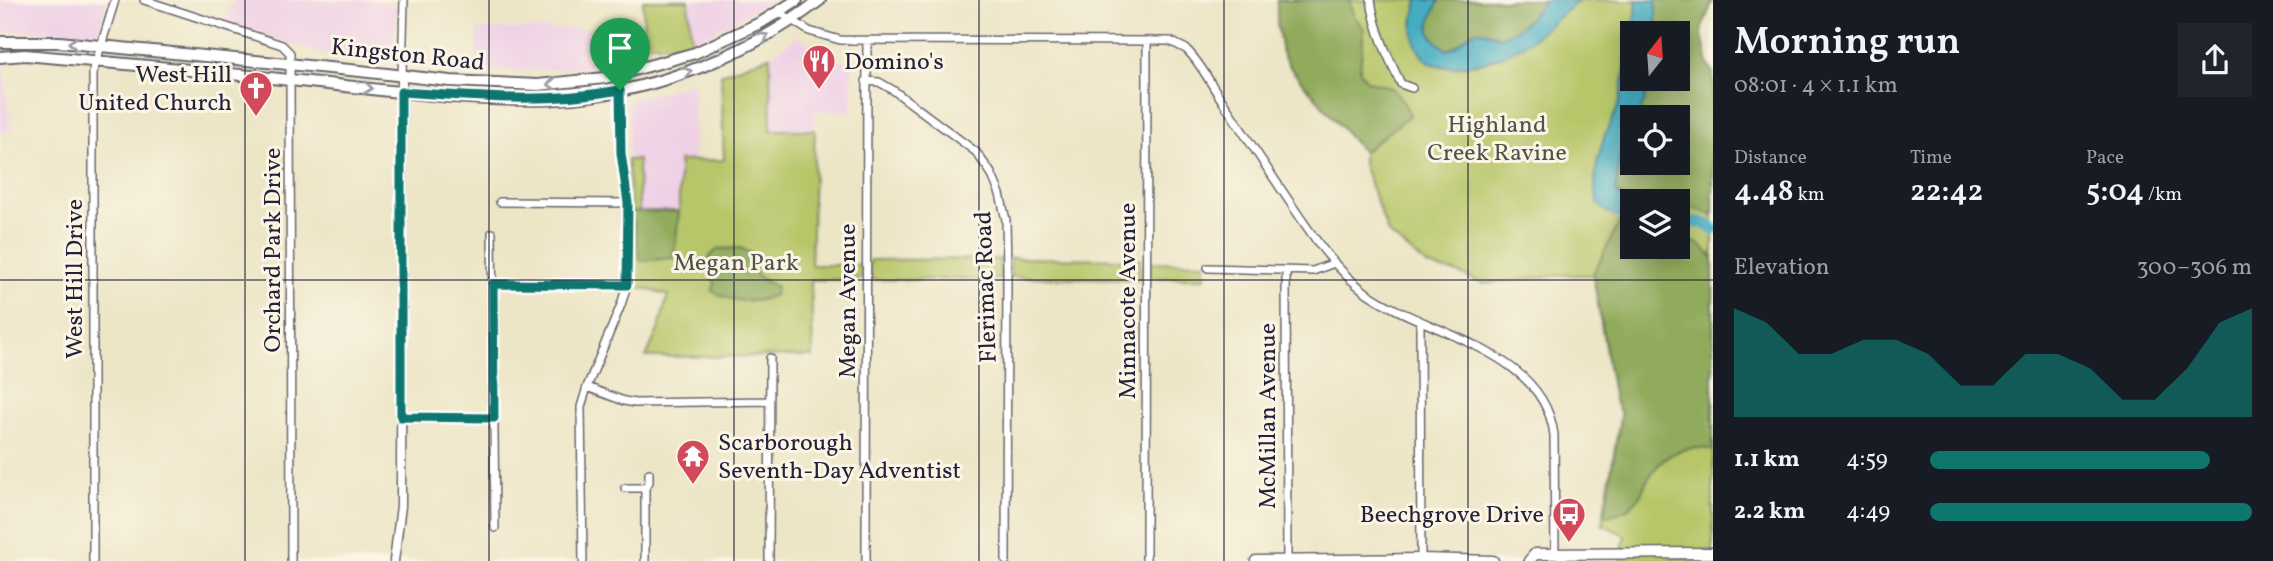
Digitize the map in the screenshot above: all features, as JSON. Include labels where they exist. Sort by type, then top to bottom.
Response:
[{"type":"main road","name":"Kingston Road","points":[[0,42],[59,42],[450,82],[516,85],[566,83],[605,78],[695,53],[779,12],[797,0]]},
{"type":"main road","name":"Kingston Road","points":[[0,57],[25,55],[96,61],[401,92],[504,99],[573,97],[620,90],[694,70],[755,43],[820,0]]},
{"type":"main road","points":[[1529,561],[1535,554],[1591,558],[1713,553]]},
{"type":"main road","points":[[1256,561],[1493,561]]},
{"type":"street","name":"West Hill Drive","points":[[93,561],[93,102],[96,61],[116,0]]},
{"type":"street","points":[[144,0],[282,45],[290,53],[290,64]]},
{"type":"street","points":[[394,561],[401,506],[401,92],[404,0]]},
{"type":"street","points":[[1371,0],[1373,17],[1386,53],[1401,84],[1412,88]]},
{"type":"street","points":[[779,12],[809,31],[840,40],[1170,41],[1189,51],[1334,263],[1367,292],[1420,322],[1511,365],[1529,380],[1541,396],[1552,418],[1554,435],[1555,554]]},
{"type":"street","name":"Megan Avenue","points":[[866,561],[867,41]]},
{"type":"street","name":"Minnacote Avenue","points":[[1146,561],[1147,41]]},
{"type":"street","name":"Orchard Park Drive","points":[[290,64],[291,561]]},
{"type":"street","name":"Flerimac Road","points":[[866,81],[879,82],[893,90],[976,152],[991,173],[1000,194],[1006,232],[1006,561]]},
{"type":"street","points":[[583,561],[581,407],[627,285],[628,203],[621,153],[620,90]]},
{"type":"street","points":[[500,202],[628,203]]},
{"type":"street","points":[[492,233],[495,528]]},
{"type":"street","points":[[1208,268],[1313,271],[1334,263]]},
{"type":"street","name":"McMillan Avenue","points":[[1286,271],[1287,560]]},
{"type":"street","points":[[493,284],[627,285]]},
{"type":"street","points":[[1420,322],[1420,559]]},
{"type":"street","points":[[769,561],[770,358]]},
{"type":"street","points":[[587,387],[635,402],[769,401]]},
{"type":"street","points":[[401,417],[494,418]]},
{"type":"street","points":[[645,561],[645,488],[649,482],[649,473]]},
{"type":"street","points":[[625,488],[645,488]]},
{"type":"shaded area","points":[[0,0],[107,0],[97,36],[0,31]]},
{"type":"shaded area","points":[[233,0],[377,0],[396,6],[393,63],[336,59],[225,21]]},
{"type":"shaded area","points":[[688,0],[772,0],[692,44]]},
{"type":"shaded area","points":[[477,29],[623,29],[623,63],[578,69],[513,71],[477,68]]},
{"type":"shaded area","points":[[798,36],[830,58],[852,62],[852,112],[815,111],[815,130],[771,130],[770,56]]},
{"type":"shaded area","points":[[0,65],[3,65],[11,131],[0,132]]},
{"type":"shaded area","points":[[694,83],[694,159],[679,161],[679,211],[639,212],[638,160],[629,160],[629,100]]},
{"type":"green space","points":[[643,0],[688,0],[692,44],[644,44]]},
{"type":"green space","name":"Highland Creek Ravine","points":[[1277,0],[1713,0],[1701,30],[1708,65],[1713,73],[1713,561],[1620,561],[1625,535],[1602,524],[1621,413],[1614,400],[1593,275],[1563,275],[1484,284],[1458,273],[1428,266],[1388,233],[1363,164],[1363,152],[1292,70],[1282,53]]},
{"type":"green space","points":[[1277,0],[1349,0],[1354,16],[1364,29],[1360,71],[1367,81],[1394,90],[1410,115],[1363,152],[1292,70],[1282,53]]},
{"type":"green space","points":[[1439,0],[1544,0],[1530,18],[1512,31],[1499,37],[1488,32],[1474,32],[1447,50],[1434,38],[1430,28]]},
{"type":"green space","points":[[1656,0],[1713,0],[1701,30],[1708,65],[1713,73],[1713,215],[1690,207],[1690,189],[1620,189],[1620,195],[1616,191],[1620,156],[1620,175],[1690,175],[1690,105],[1643,105],[1644,91],[1690,91],[1690,21],[1656,21]]},
{"type":"green space","name":"Megan Park","points":[[770,56],[771,130],[815,130],[811,265],[861,265],[861,279],[811,280],[813,356],[646,357],[658,330],[668,295],[631,285],[632,212],[627,160],[638,160],[639,212],[679,211],[679,161],[724,160],[721,74]]},
{"type":"green space","points":[[679,211],[674,258],[640,261],[632,212]]},
{"type":"green space","points":[[1620,221],[1620,259],[1690,259],[1690,241],[1699,244],[1713,257],[1713,450],[1693,448],[1668,457],[1654,470],[1631,506],[1604,516],[1621,413],[1614,400],[1593,274]]},
{"type":"green space","points":[[741,248],[754,255],[755,271],[759,277],[776,287],[774,295],[743,301],[712,291],[715,284],[708,266],[710,256],[718,249]]},
{"type":"green space","points":[[1010,258],[1140,259],[1140,279],[1010,277]]},
{"type":"green space","points":[[1000,259],[1000,279],[870,280],[870,260]]},
{"type":"green space","points":[[1150,262],[1205,263],[1205,278],[1150,278]]},
{"type":"water","points":[[1418,0],[1439,0],[1430,28],[1434,39],[1447,50],[1474,32],[1488,32],[1499,37],[1512,31],[1530,18],[1544,0],[1581,0],[1511,52],[1471,65],[1443,66],[1423,57],[1415,44],[1414,15]]},
{"type":"water","points":[[1636,0],[1656,0],[1656,21],[1634,21]]},
{"type":"water","points":[[1622,91],[1644,91],[1643,105],[1620,105],[1620,156],[1616,191],[1620,197],[1620,218],[1599,204],[1595,178],[1601,146]]},
{"type":"waterway","points":[[1610,205],[1620,213]]},
{"type":"waterway","points":[[1690,222],[1703,223],[1713,229]]},
{"type":"place","name":"Domino's","points":[[819,91]]},
{"type":"place","name":"West Hill United Church","points":[[256,118]]},
{"type":"place","name":"Scarborough Seventh-Day Adventist","points":[[693,486]]},
{"type":"place","name":"Beechgrove Drive","points":[[1569,544]]},
{"type":"route","points":[[620,90],[621,153],[628,203],[627,285],[493,284],[494,418],[401,417],[401,92],[539,99],[620,90]]}]
